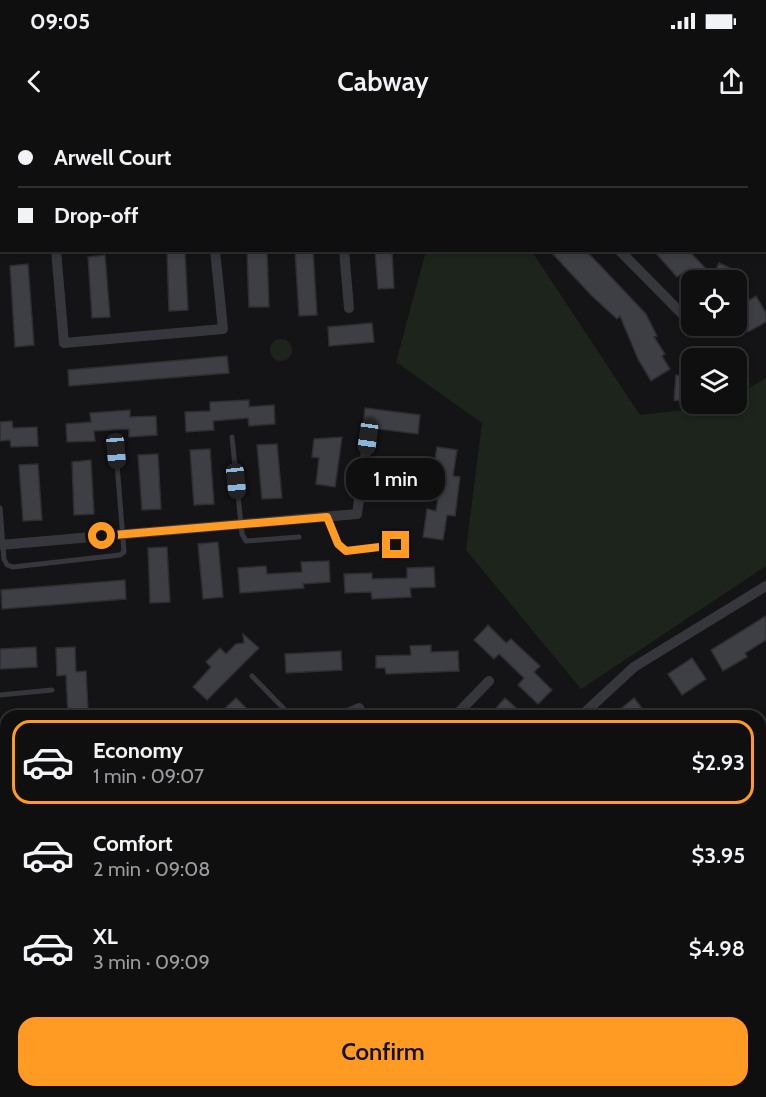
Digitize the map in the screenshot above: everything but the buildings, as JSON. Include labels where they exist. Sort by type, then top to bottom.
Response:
[{"type":"street","points":[[56,252],[64,343],[223,329],[215,252]]},
{"type":"street","points":[[344,252],[349,308]]},
{"type":"street","points":[[622,252],[681,313]]},
{"type":"street","points":[[1,545],[357,514],[368,437]]},
{"type":"street","points":[[587,710],[634,667],[666,645],[766,586]]},
{"type":"street","points":[[461,710],[489,681]]},
{"type":"lane","points":[[232,437],[242,534],[246,541],[299,537]]},
{"type":"lane","points":[[0,508],[1,545],[8,565],[14,567],[120,555],[124,552],[116,451]]},
{"type":"lane","points":[[327,517],[338,544],[346,551],[396,545]]},
{"type":"lane","points":[[252,676],[285,710]]},
{"type":"lane","points":[[0,695],[52,690]]},
{"type":"shaded area","points":[[426,252],[532,252],[640,415],[681,410],[681,414],[747,414],[747,389],[766,378],[766,566],[581,689],[466,550],[482,423],[396,362]]},
{"type":"shaded area","points":[[281,339],[289,342],[292,350],[289,358],[281,361],[273,358],[270,350],[273,342]]},
{"type":"route","points":[[102,536],[327,517],[338,544],[346,551],[396,545]]}]
